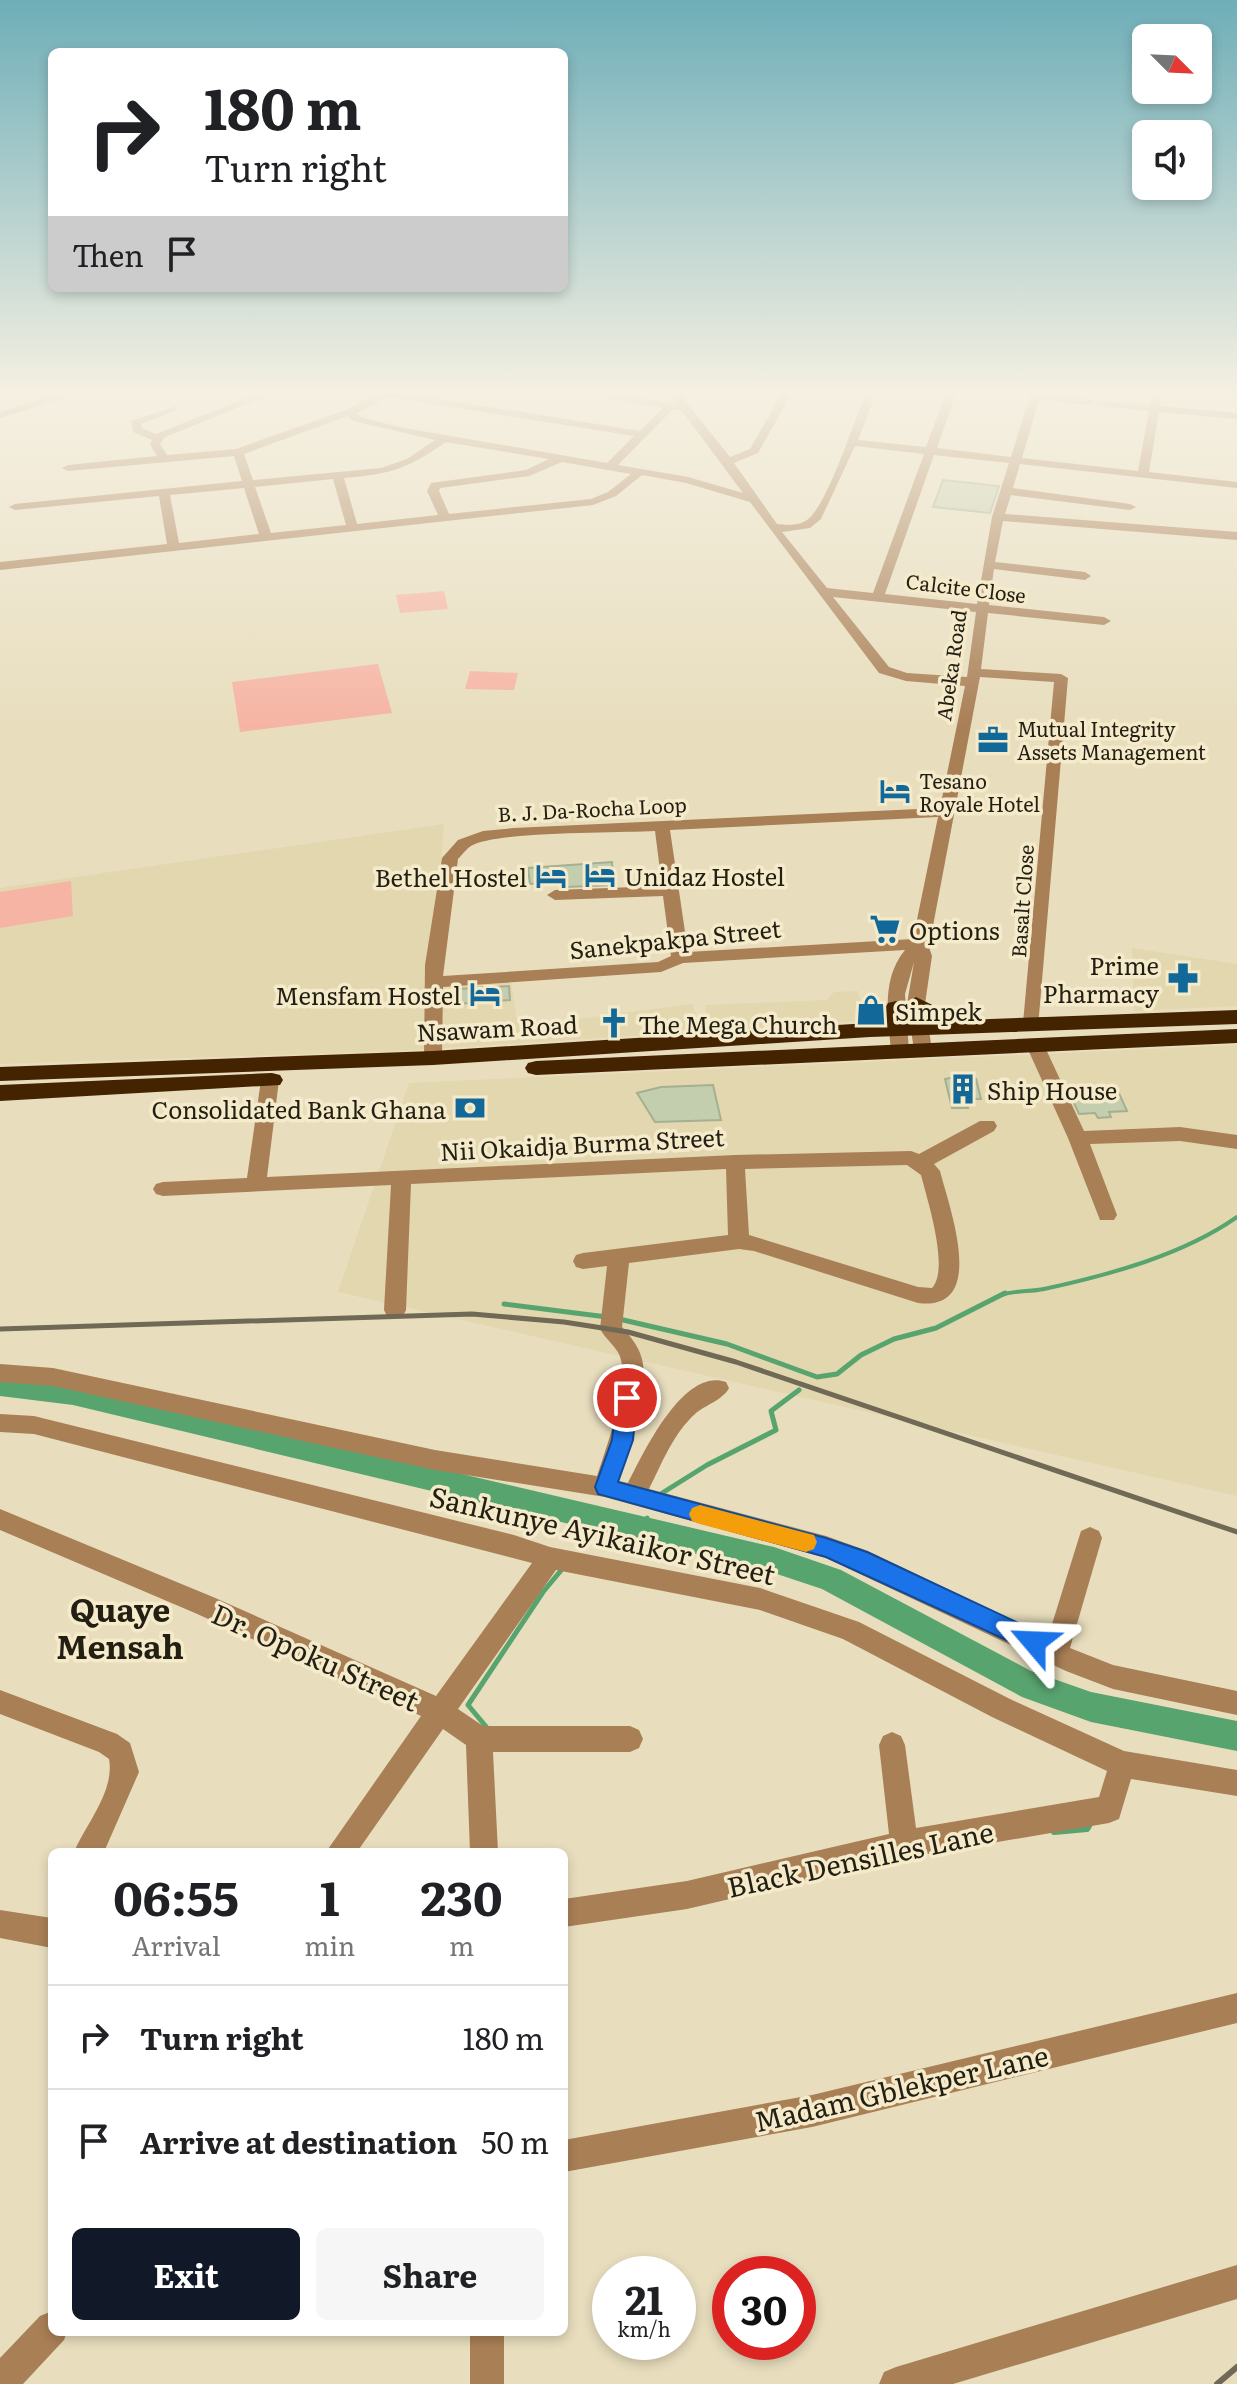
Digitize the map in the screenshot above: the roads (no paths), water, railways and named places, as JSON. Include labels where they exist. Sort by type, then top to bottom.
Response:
[{"type":"highway","name":"Nsawam Road","points":[[0,1074],[433,1058],[975,1025],[1034,1034],[1237,1017]]},
{"type":"highway","name":"Nsawam Road","points":[[0,1093],[270,1080],[908,1028],[1034,1034],[1237,1036]]},
{"type":"street","points":[[15,507],[41,504]]},
{"type":"street","points":[[166,504],[174,548]]},
{"type":"street","points":[[257,504],[266,537]]},
{"type":"street","points":[[345,504],[352,527]]},
{"type":"street","points":[[439,504],[445,519]]},
{"type":"street","points":[[0,566],[573,504]]},
{"type":"street","points":[[758,504],[884,670],[906,677],[974,678]]},
{"type":"street","points":[[773,528],[807,525],[818,517],[825,504]]},
{"type":"street","points":[[878,596],[911,504]]},
{"type":"street","name":"Abeka Road","points":[[908,1028],[923,956],[920,946],[945,812],[974,678],[980,609],[1002,504]]},
{"type":"street","points":[[1109,504],[1130,507]]},
{"type":"street","points":[[998,517],[1237,536]]},
{"type":"street","points":[[988,565],[1085,576]]},
{"type":"street","name":"Calcite Close","points":[[824,592],[1104,621]]},
{"type":"street","name":"Basalt Close","points":[[974,678],[1061,678],[1034,1034]]},
{"type":"street","name":"B. J. Da-Rocha Loop","points":[[433,1058],[434,982],[450,858],[464,843],[483,836],[514,833],[945,812]]},
{"type":"street","points":[[662,826],[680,958]]},
{"type":"street","points":[[555,895],[672,891]]},
{"type":"street","name":"Sanekpakpa Street","points":[[434,982],[661,967],[680,958],[920,946]]},
{"type":"street","points":[[1034,1034],[1107,1215]]},
{"type":"street","points":[[256,1185],[270,1080]]},
{"type":"street","points":[[583,1261],[739,1241],[755,1243],[918,1295],[933,1297],[945,1290],[949,1278],[947,1253],[930,1171],[916,1160],[987,1126]]},
{"type":"street","points":[[1078,1138],[1180,1134],[1237,1142]]},
{"type":"street","name":"Nii Okaidja Burma Street","points":[[163,1189],[735,1162],[916,1160]]},
{"type":"street","points":[[735,1162],[739,1241]]},
{"type":"street","points":[[395,1310],[401,1179]]},
{"type":"street","points":[[605,1487],[622,1440],[633,1367],[629,1353],[611,1329],[619,1256]]},
{"type":"street","points":[[0,1373],[53,1377],[435,1460],[605,1487],[826,1547],[859,1559],[1113,1677],[1237,1703]]},
{"type":"street","points":[[634,1495],[675,1416],[697,1397],[718,1388]]},
{"type":"street","name":"Sankunye Ayikaikor Street","points":[[0,1423],[34,1425],[514,1546],[550,1558],[760,1599],[850,1630],[1001,1708],[1122,1764],[1237,1783]]},
{"type":"street","name":"Dr. Opoku Street","points":[[0,1519],[204,1605],[439,1711],[479,1739]]},
{"type":"street","points":[[1056,1652],[1090,1538]]},
{"type":"street","points":[[343,1848],[550,1558]]},
{"type":"street","points":[[0,1702],[108,1743],[121,1752],[125,1772],[100,1834],[91,1848]]},
{"type":"street","points":[[484,1848],[479,1739],[630,1739]]},
{"type":"street","points":[[892,1745],[904,1844]]},
{"type":"street","name":"Black Densilles Lane","points":[[568,1912],[687,1895],[904,1844],[1109,1809],[1122,1764]]},
{"type":"street","points":[[0,1924],[48,1927]]},
{"type":"street","name":"Madam Gblekper Lane","points":[[568,2155],[812,2111],[1237,2008]]},
{"type":"street","points":[[896,2384],[1237,2282]]},
{"type":"street","points":[[0,2383],[48,2332]]},
{"type":"street","points":[[487,2336],[487,2384]]},
{"type":"waterway","points":[[1001,1295],[1039,1290],[1145,1262],[1193,1242],[1237,1217]]},
{"type":"waterway","points":[[1001,1295],[1005,1293]]},
{"type":"waterway","points":[[619,1319],[727,1344],[817,1377],[837,1374],[861,1355],[894,1339],[936,1328],[1001,1295]]},
{"type":"waterway","points":[[504,1304],[607,1317]]},
{"type":"waterway","points":[[0,1385],[73,1394],[774,1560],[831,1579],[1022,1682],[1091,1707],[1237,1736]]},
{"type":"waterway","points":[[659,1495],[707,1465],[776,1430],[771,1411],[799,1390]]},
{"type":"waterway","points":[[641,1531],[647,1518]]},
{"type":"waterway","points":[[488,1729],[468,1705],[543,1592],[563,1568]]},
{"type":"waterway","points":[[1054,1832],[1087,1829],[1089,1826]]},
{"type":"railway","points":[[0,1329],[472,1314],[564,1322],[628,1332],[736,1362],[1237,1532]]},
{"type":"railway","points":[[1217,2384],[1237,2367]]},
{"type":"place","name":"Mutual Integrity Assets Management","points":[[993,740]]},
{"type":"place","name":"Tesano Royale Hotel","points":[[895,791]]},
{"type":"place","name":"Unidaz Hostel","points":[[600,875]]},
{"type":"place","name":"Bethel Hostel","points":[[551,876]]},
{"type":"place","name":"Options","points":[[885,929]]},
{"type":"place","name":"Prime Pharmacy","points":[[1183,978]]},
{"type":"place","name":"Mensfam Hostel","points":[[485,994]]},
{"type":"place","name":"Simpek","points":[[871,1010]]},
{"type":"place","name":"The Mega Church","points":[[614,1023]]},
{"type":"place","name":"Ship House","points":[[963,1089]]},
{"type":"place","name":"Consolidated Bank Ghana","points":[[470,1108]]},
{"type":"district","name":"Quaye Mensah","points":[[120,1626]]}]
